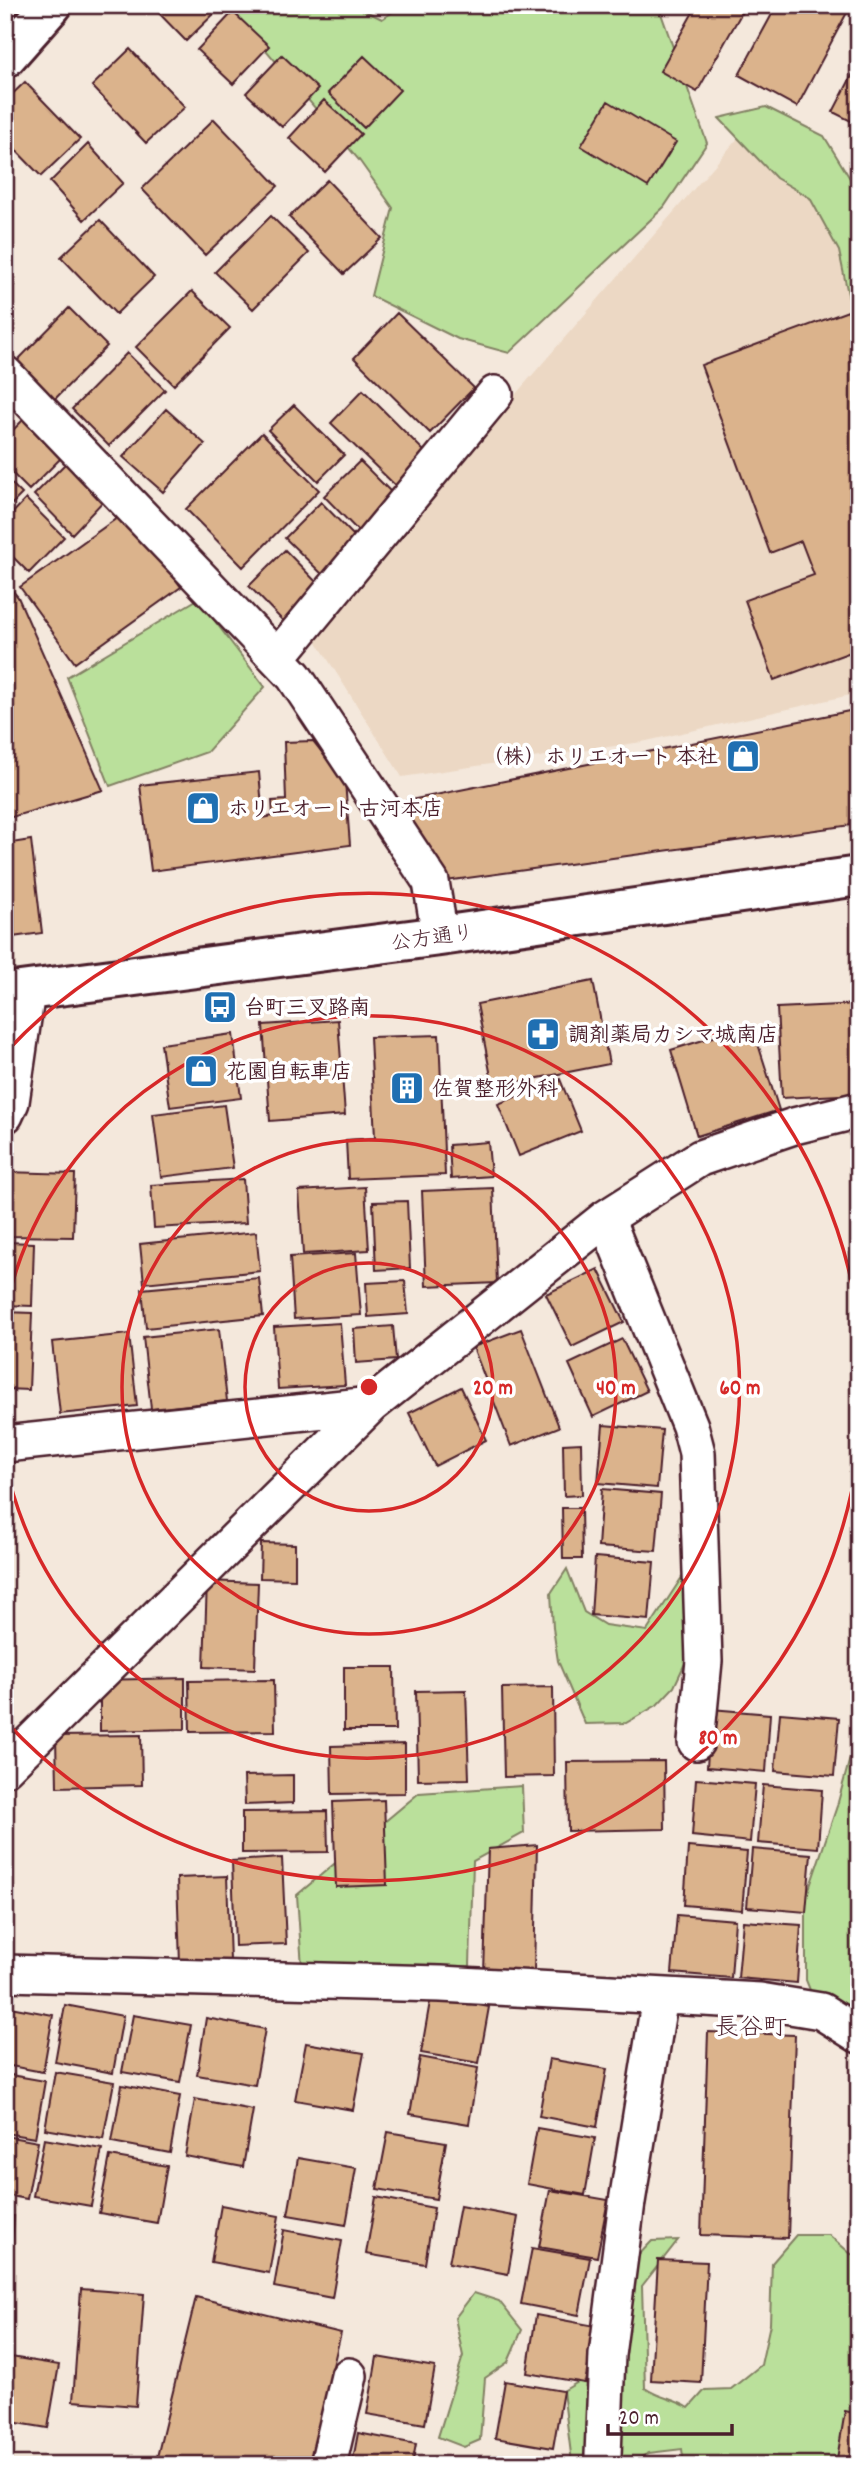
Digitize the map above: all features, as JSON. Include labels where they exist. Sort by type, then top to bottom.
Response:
[{"type":"street","points":[[5,58],[52,5]]},
{"type":"street","points":[[5,374],[294,677],[431,882],[440,936]]},
{"type":"street","points":[[277,658],[495,394]]},
{"type":"street","name":"公方通り","points":[[16,992],[440,936],[859,876]]},
{"type":"street","points":[[5,1115],[11,1102],[16,992]]},
{"type":"street","points":[[5,1768],[371,1405],[606,1218],[700,1158],[794,1126],[859,1110]]},
{"type":"street","points":[[606,1218],[690,1426],[698,1453],[704,1661],[696,1742]]},
{"type":"street","points":[[5,1444],[371,1405]]},
{"type":"street","points":[[5,1973],[441,1984],[760,2001],[821,2011],[859,2035]]},
{"type":"street","points":[[603,2455],[608,2342],[660,1997]]},
{"type":"street","points":[[328,2465],[349,2376]]},
{"type":"shaded area","points":[[752,122],[859,241],[859,693],[642,742],[402,777],[310,631]]},
{"type":"green space","points":[[228,5],[353,5],[382,19],[403,5],[658,5],[707,143],[664,207],[509,353],[458,339],[371,296],[393,208],[359,160]]},
{"type":"green space","points":[[766,107],[824,136],[859,193],[859,366],[854,352],[849,299],[839,251],[810,198],[776,178],[719,118]]},
{"type":"green space","points":[[198,599],[265,687],[207,752],[110,786],[67,677]]},
{"type":"green space","points":[[567,1569],[584,1612],[605,1625],[647,1631],[686,1571],[687,1659],[674,1687],[657,1705],[626,1723],[585,1724],[558,1661],[551,1593]]},
{"type":"green space","points":[[859,1741],[859,2039],[827,2032],[806,1980],[806,1898],[837,1806],[853,1747]]},
{"type":"green space","points":[[522,1786],[524,1833],[473,1861],[470,1966],[302,1967],[297,1895],[419,1793]]},
{"type":"green space","points":[[796,2235],[829,2235],[851,2254],[859,2255],[859,2465],[684,2465],[682,2449],[649,2453],[627,2465],[580,2465],[572,2462],[563,2391],[619,2358],[634,2260],[652,2241],[678,2240],[642,2286],[645,2388],[689,2408],[705,2390],[731,2389],[761,2365],[770,2324],[772,2263]]},
{"type":"green space","points":[[474,2293],[499,2301],[522,2330],[508,2362],[485,2378],[480,2440],[464,2447],[438,2437],[463,2356],[455,2318]]},
{"type":"building","points":[[151,5],[223,5],[186,41]]},
{"type":"building","points":[[697,5],[746,5],[697,92],[660,71]]},
{"type":"building","points":[[777,5],[851,5],[797,107],[739,75]]},
{"type":"building","points":[[233,12],[269,46],[233,84],[197,50]]},
{"type":"building","points":[[130,49],[185,107],[146,143],[92,86]]},
{"type":"building","points":[[282,55],[318,89],[282,127],[246,93]]},
{"type":"building","points":[[364,56],[400,90],[364,128],[328,93]]},
{"type":"building","points":[[859,62],[859,125],[833,112]]},
{"type":"building","points":[[25,82],[80,139],[41,176],[5,139],[5,101]]},
{"type":"building","points":[[324,100],[361,134],[325,172],[289,138]]},
{"type":"building","points":[[608,101],[676,142],[648,187],[581,146]]},
{"type":"building","points":[[214,119],[278,186],[205,255],[142,189]]},
{"type":"building","points":[[88,144],[123,183],[84,220],[50,182]]},
{"type":"building","points":[[327,180],[382,238],[344,274],[289,217]]},
{"type":"building","points":[[271,216],[309,253],[253,309],[215,272]]},
{"type":"building","points":[[100,220],[154,277],[116,314],[61,257]]},
{"type":"building","points":[[5,275],[14,285],[5,293]]},
{"type":"building","points":[[192,291],[230,328],[174,385],[136,347]]},
{"type":"building","points":[[859,307],[859,649],[774,680],[745,600],[814,575],[801,541],[770,553],[701,365]]},
{"type":"building","points":[[69,308],[107,346],[51,403],[13,365]]},
{"type":"building","points":[[397,313],[474,388],[430,433],[354,358]]},
{"type":"building","points":[[127,353],[165,390],[109,446],[72,409]]},
{"type":"building","points":[[363,390],[429,456],[398,488],[331,423]]},
{"type":"building","points":[[5,396],[16,408],[5,418]]},
{"type":"building","points":[[294,405],[344,455],[318,481],[268,430]]},
{"type":"building","points":[[166,409],[205,444],[163,492],[123,457]]},
{"type":"building","points":[[27,416],[65,454],[29,490],[5,466],[5,438]]},
{"type":"building","points":[[262,433],[319,490],[243,567],[186,509]]},
{"type":"building","points":[[69,460],[107,497],[72,534],[34,495]]},
{"type":"building","points":[[360,461],[397,498],[362,535],[324,496]]},
{"type":"building","points":[[5,477],[22,494],[5,511]]},
{"type":"building","points":[[26,499],[64,537],[29,573],[5,549],[5,521]]},
{"type":"building","points":[[321,502],[358,540],[323,575],[285,538]]},
{"type":"building","points":[[127,511],[181,587],[75,663],[20,587]]},
{"type":"building","points":[[285,550],[322,588],[286,624],[249,586]]},
{"type":"building","points":[[5,582],[18,597],[103,790],[5,819]]},
{"type":"building","name":"（株）ホリエオート 本社","points":[[859,709],[859,824],[446,881],[396,803]]},
{"type":"building","name":"ホリエオート 古河本店","points":[[313,741],[345,781],[350,845],[151,871],[140,785],[259,772],[263,818],[273,816],[272,801],[286,800],[284,742]]},
{"type":"building","points":[[31,840],[42,933],[5,938],[5,844]]},
{"type":"building","name":"調剤薬局カシマ城南店","points":[[593,981],[609,1064],[493,1087],[477,1004]]},
{"type":"building","points":[[859,1004],[859,1094],[782,1098],[777,1008]]},
{"type":"building","points":[[338,1020],[345,1115],[270,1121],[263,1025]]},
{"type":"building","points":[[752,1025],[779,1110],[697,1136],[671,1050]]},
{"type":"building","name":"花園自転車店","points":[[233,1034],[241,1098],[170,1107],[161,1044]]},
{"type":"building","name":"佐賀整形外科","points":[[439,1035],[445,1175],[348,1179],[346,1140],[375,1138],[370,1037]]},
{"type":"building","points":[[560,1079],[581,1131],[519,1156],[498,1104]]},
{"type":"building","points":[[224,1105],[233,1168],[161,1177],[153,1114]]},
{"type":"building","points":[[488,1142],[491,1176],[451,1179],[449,1145]]},
{"type":"building","points":[[5,1172],[75,1174],[73,1237],[5,1236]]},
{"type":"building","points":[[243,1179],[246,1223],[154,1228],[151,1185]]},
{"type":"building","points":[[365,1187],[369,1250],[303,1254],[299,1191]]},
{"type":"building","points":[[493,1188],[497,1283],[426,1286],[422,1191]]},
{"type":"building","points":[[407,1201],[410,1268],[376,1270],[373,1202]]},
{"type":"building","points":[[256,1232],[260,1271],[144,1283],[140,1244]]},
{"type":"building","points":[[5,1242],[34,1243],[32,1306],[5,1305]]},
{"type":"building","points":[[356,1253],[361,1315],[294,1319],[290,1257]]},
{"type":"building","points":[[598,1269],[624,1322],[572,1347],[546,1294]]},
{"type":"building","points":[[259,1278],[263,1316],[146,1328],[142,1289]]},
{"type":"building","points":[[405,1281],[408,1314],[368,1317],[366,1283]]},
{"type":"building","points":[[5,1312],[32,1313],[29,1390],[5,1389]]},
{"type":"building","points":[[340,1323],[345,1385],[278,1389],[274,1327]]},
{"type":"building","points":[[393,1326],[396,1360],[356,1363],[354,1329]]},
{"type":"building","points":[[219,1329],[227,1401],[151,1409],[143,1337]]},
{"type":"building","points":[[521,1329],[559,1427],[511,1446],[473,1347]]},
{"type":"building","points":[[129,1334],[137,1406],[60,1414],[52,1342]]},
{"type":"building","points":[[622,1339],[647,1391],[593,1417],[569,1364]]},
{"type":"building","points":[[461,1387],[486,1440],[435,1466],[409,1413]]},
{"type":"building","points":[[603,1425],[662,1430],[657,1488],[598,1483]]},
{"type":"building","points":[[581,1443],[582,1495],[564,1496],[563,1444]]},
{"type":"building","points":[[602,1489],[661,1494],[656,1551],[598,1547]]},
{"type":"building","points":[[562,1508],[581,1508],[582,1559],[563,1559]]},
{"type":"building","points":[[261,1543],[295,1544],[295,1579],[260,1578]]},
{"type":"building","points":[[595,1557],[654,1562],[649,1620],[591,1615]]},
{"type":"building","points":[[207,1581],[258,1583],[255,1669],[204,1667]]},
{"type":"building","points":[[344,1667],[394,1667],[395,1730],[344,1730]]},
{"type":"building","points":[[185,1678],[185,1729],[100,1731],[100,1680]]},
{"type":"building","points":[[274,1680],[275,1731],[190,1732],[189,1681]]},
{"type":"building","points":[[553,1687],[554,1776],[504,1777],[502,1688]]},
{"type":"building","points":[[466,1690],[469,1779],[418,1780],[416,1691]]},
{"type":"building","points":[[711,1709],[770,1714],[766,1772],[707,1767]]},
{"type":"building","points":[[780,1713],[839,1718],[834,1776],[775,1771]]},
{"type":"building","points":[[141,1735],[142,1785],[57,1787],[56,1736]]},
{"type":"building","points":[[405,1744],[405,1793],[332,1794],[331,1746]]},
{"type":"building","points":[[664,1761],[665,1829],[568,1831],[567,1762]]},
{"type":"building","points":[[293,1775],[293,1803],[245,1805],[244,1776]]},
{"type":"building","points":[[696,1779],[755,1784],[750,1842],[692,1836]]},
{"type":"building","points":[[763,1785],[822,1790],[818,1848],[758,1843]]},
{"type":"building","points":[[384,1800],[387,1885],[336,1887],[333,1802]]},
{"type":"building","points":[[327,1811],[328,1852],[242,1853],[242,1812]]},
{"type":"building","points":[[537,1845],[534,1971],[484,1973],[488,1849]]},
{"type":"building","points":[[688,1847],[747,1852],[742,1910],[684,1905]]},
{"type":"building","points":[[752,1849],[811,1854],[806,1912],[747,1907]]},
{"type":"building","points":[[282,1858],[286,1944],[235,1946],[232,1861]]},
{"type":"building","points":[[227,1876],[230,1961],[180,1963],[177,1878]]},
{"type":"building","points":[[677,1915],[735,1920],[731,1978],[672,1973]]},
{"type":"building","points":[[743,1921],[801,1925],[797,1983],[738,1978]]},
{"type":"building","points":[[431,1996],[489,2007],[479,2063],[421,2053]]},
{"type":"building","points":[[65,2005],[123,2016],[113,2073],[55,2062]]},
{"type":"building","points":[[5,2006],[53,2015],[43,2072],[5,2065]]},
{"type":"building","points":[[133,2015],[191,2025],[180,2082],[122,2072]]},
{"type":"building","points":[[206,2018],[265,2029],[255,2085],[197,2075]]},
{"type":"building","points":[[708,2032],[795,2035],[788,2238],[701,2235]]},
{"type":"building","points":[[306,2043],[364,2053],[353,2110],[295,2100]]},
{"type":"building","points":[[420,2057],[478,2068],[469,2124],[410,2114]]},
{"type":"building","points":[[549,2059],[607,2069],[597,2127],[539,2116]]},
{"type":"building","points":[[55,2072],[114,2082],[103,2139],[45,2129]]},
{"type":"building","points":[[5,2074],[45,2081],[35,2138],[5,2133]]},
{"type":"building","points":[[122,2085],[180,2096],[170,2153],[112,2142]]},
{"type":"building","points":[[195,2099],[253,2110],[243,2167],[185,2156]]},
{"type":"building","points":[[537,2128],[595,2138],[585,2195],[527,2184]]},
{"type":"building","points":[[388,2132],[446,2142],[436,2199],[377,2189]]},
{"type":"building","points":[[5,2136],[38,2142],[27,2199],[5,2195]]},
{"type":"building","points":[[44,2139],[102,2149],[91,2206],[33,2196]]},
{"type":"building","points":[[110,2156],[167,2166],[157,2223],[99,2213]]},
{"type":"building","points":[[298,2158],[356,2168],[346,2225],[288,2215]]},
{"type":"building","points":[[550,2190],[608,2200],[597,2257],[539,2247]]},
{"type":"building","points":[[376,2197],[434,2208],[425,2264],[366,2254]]},
{"type":"building","points":[[221,2205],[279,2216],[269,2273],[211,2262]]},
{"type":"building","points":[[460,2206],[518,2217],[508,2274],[449,2263]]},
{"type":"building","points":[[5,2216],[14,2216],[6,2328],[5,2328]]},
{"type":"building","points":[[284,2230],[342,2241],[332,2298],[274,2287]]},
{"type":"building","points":[[532,2248],[590,2258],[579,2315],[521,2304]]},
{"type":"building","points":[[658,2260],[707,2262],[701,2383],[651,2380]]},
{"type":"building","points":[[81,2289],[144,2294],[136,2406],[73,2401]]},
{"type":"building","points":[[196,2297],[341,2333],[309,2465],[190,2465],[157,2457]]},
{"type":"building","points":[[536,2315],[595,2326],[585,2383],[527,2373]]},
{"type":"building","points":[[5,2356],[59,2365],[48,2428],[5,2421]]},
{"type":"building","points":[[377,2357],[435,2367],[425,2424],[367,2414]]},
{"type":"building","points":[[505,2381],[563,2391],[553,2448],[495,2438]]},
{"type":"building","points":[[845,2411],[859,2414],[859,2465],[836,2465]]},
{"type":"building","points":[[358,2433],[416,2444],[412,2465],[352,2465]]},
{"type":"building","points":[[540,2456],[590,2465],[539,2465]]},
{"type":"building","points":[[621,2459],[655,2465],[620,2465]]},
{"type":"place","name":"（株）ホリエオート 本社","points":[[743,756]]},
{"type":"place","name":"ホリエオート 古河本店","points":[[203,808]]},
{"type":"place","name":"台町三叉路南","points":[[220,1007]]},
{"type":"place","name":"調剤薬局カシマ城南店","points":[[543,1034]]},
{"type":"place","name":"花園自転車店","points":[[201,1071]]},
{"type":"place","name":"佐賀整形外科","points":[[407,1088]]},
{"type":"district","name":"長谷町","points":[[751,2026]]}]
